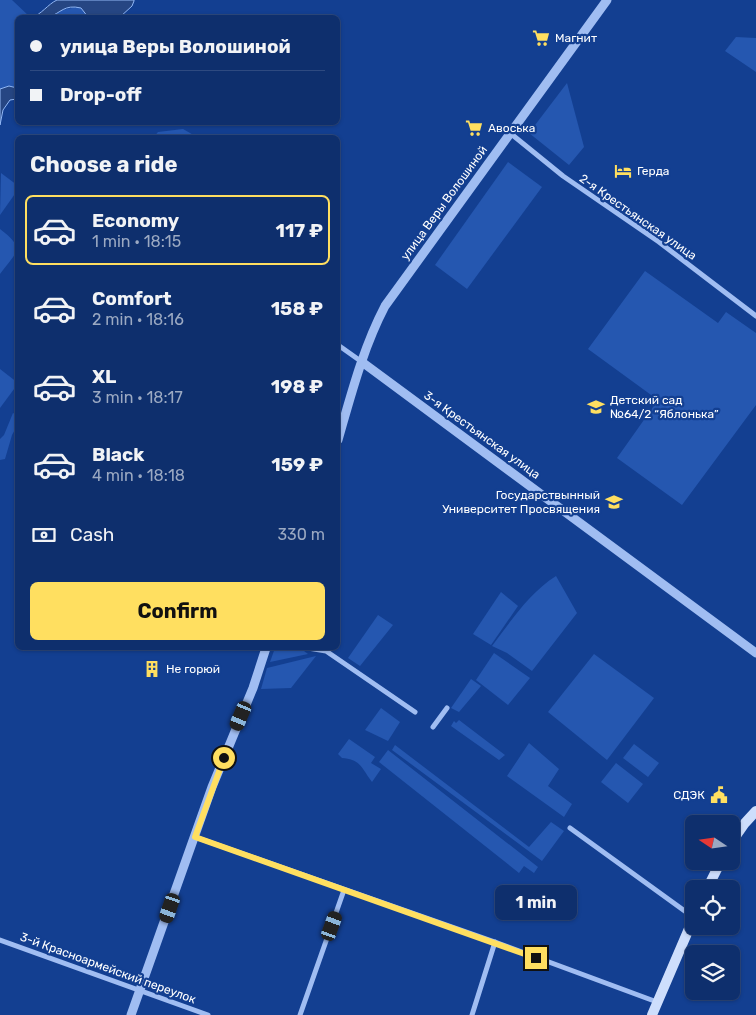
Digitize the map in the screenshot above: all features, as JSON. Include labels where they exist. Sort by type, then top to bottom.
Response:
[{"type":"main road","points":[[740,830],[756,811]]},
{"type":"main road","points":[[652,1015],[687,935]]},
{"type":"street","name":"улица Веры Волошиной","points":[[340,434],[362,362],[377,321],[385,306],[607,0]]},
{"type":"street","name":"2-я Крестьянская улица","points":[[510,133],[563,176],[659,242],[756,316]]},
{"type":"street","name":"3-я Крестьянская улица","points":[[340,346],[756,653]]},
{"type":"street","points":[[131,1015],[212,787],[253,688],[265,650]]},
{"type":"street","points":[[320,650],[326,651],[415,712]]},
{"type":"street","points":[[433,727],[447,708]]},
{"type":"street","points":[[570,828],[685,911]]},
{"type":"street","points":[[195,837],[494,942],[657,1002]]},
{"type":"street","points":[[300,1015],[344,890]]},
{"type":"street","name":"3-й Красноармейский переулок","points":[[0,940],[208,1015]]},
{"type":"street","points":[[472,1015],[494,942]]},
{"type":"shaded area","points":[[0,0],[12,0],[28,15],[15,15],[15,88],[9,86],[0,89]]},
{"type":"shaded area","points":[[57,0],[134,0],[132,6],[122,15],[86,15],[81,8],[71,7],[53,15],[36,15]]},
{"type":"shaded area","points":[[81,7],[87,15],[54,15],[62,10]]},
{"type":"shaded area","points":[[736,37],[756,38],[756,72],[725,51]]},
{"type":"shaded area","points":[[567,83],[584,147],[569,165],[529,133]]},
{"type":"shaded area","points":[[9,86],[15,88],[15,99],[10,100],[3,110],[0,125],[0,89]]},
{"type":"shaded area","points":[[183,129],[194,135],[156,135],[158,132]]},
{"type":"shaded area","points":[[508,162],[542,187],[467,289],[435,265]]},
{"type":"shaded area","points":[[1,173],[15,184],[15,194],[0,215]]},
{"type":"shaded area","points":[[0,229],[13,241],[15,252],[0,274]]},
{"type":"shaded area","points":[[645,271],[718,323],[726,312],[756,333],[756,405],[682,505],[617,458],[658,400],[588,349]]},
{"type":"shaded area","points":[[0,369],[15,381],[15,387],[0,408]]},
{"type":"shaded area","points":[[13,413],[15,414],[15,430],[5,459],[0,460],[0,439],[4,435]]},
{"type":"shaded area","points":[[556,576],[577,613],[532,671],[507,653],[492,646],[529,599]]},
{"type":"shaded area","points":[[501,592],[518,606],[491,645],[473,634]]},
{"type":"shaded area","points":[[378,615],[393,625],[360,666],[348,658]]},
{"type":"shaded area","points":[[274,650],[303,650],[308,654],[270,662]]},
{"type":"shaded area","points":[[494,653],[530,678],[508,705],[476,680]]},
{"type":"shaded area","points":[[594,654],[654,698],[607,760],[548,712]]},
{"type":"shaded area","points":[[316,656],[291,688],[261,689],[267,668]]},
{"type":"shaded area","points":[[471,679],[481,686],[459,712],[451,708]]},
{"type":"shaded area","points":[[381,708],[400,722],[388,741],[365,730]]},
{"type":"shaded area","points":[[459,720],[505,755],[499,760],[451,726],[454,721],[456,723]]},
{"type":"shaded area","points":[[349,739],[375,757],[371,763],[381,769],[372,782],[357,763],[353,760],[342,758],[338,754]]},
{"type":"shaded area","points":[[529,743],[559,769],[548,786],[572,804],[564,817],[507,776]]},
{"type":"shaded area","points":[[634,744],[659,763],[648,777],[623,758]]},
{"type":"shaded area","points":[[395,745],[529,847],[551,822],[564,831],[542,861],[392,750]]},
{"type":"shaded area","points":[[388,750],[538,867],[534,873],[524,866],[519,873],[379,762]]},
{"type":"shaded area","points":[[616,763],[643,784],[628,803],[601,782]]},
{"type":"place","name":"Магнит","points":[[541,38]]},
{"type":"place","name":"Авоська","points":[[474,128]]},
{"type":"place","name":"Герда","points":[[623,171]]},
{"type":"place","name":"Детский сад №64/2 “Яблонька”","points":[[596,407]]},
{"type":"place","name":"Государствынный Университет Просвящения","points":[[614,502]]},
{"type":"place","name":"Не горюй","points":[[152,669]]},
{"type":"place","name":"СДЭК","points":[[719,795]]},
{"type":"route","points":[[224,758],[195,837],[536,958]]}]
